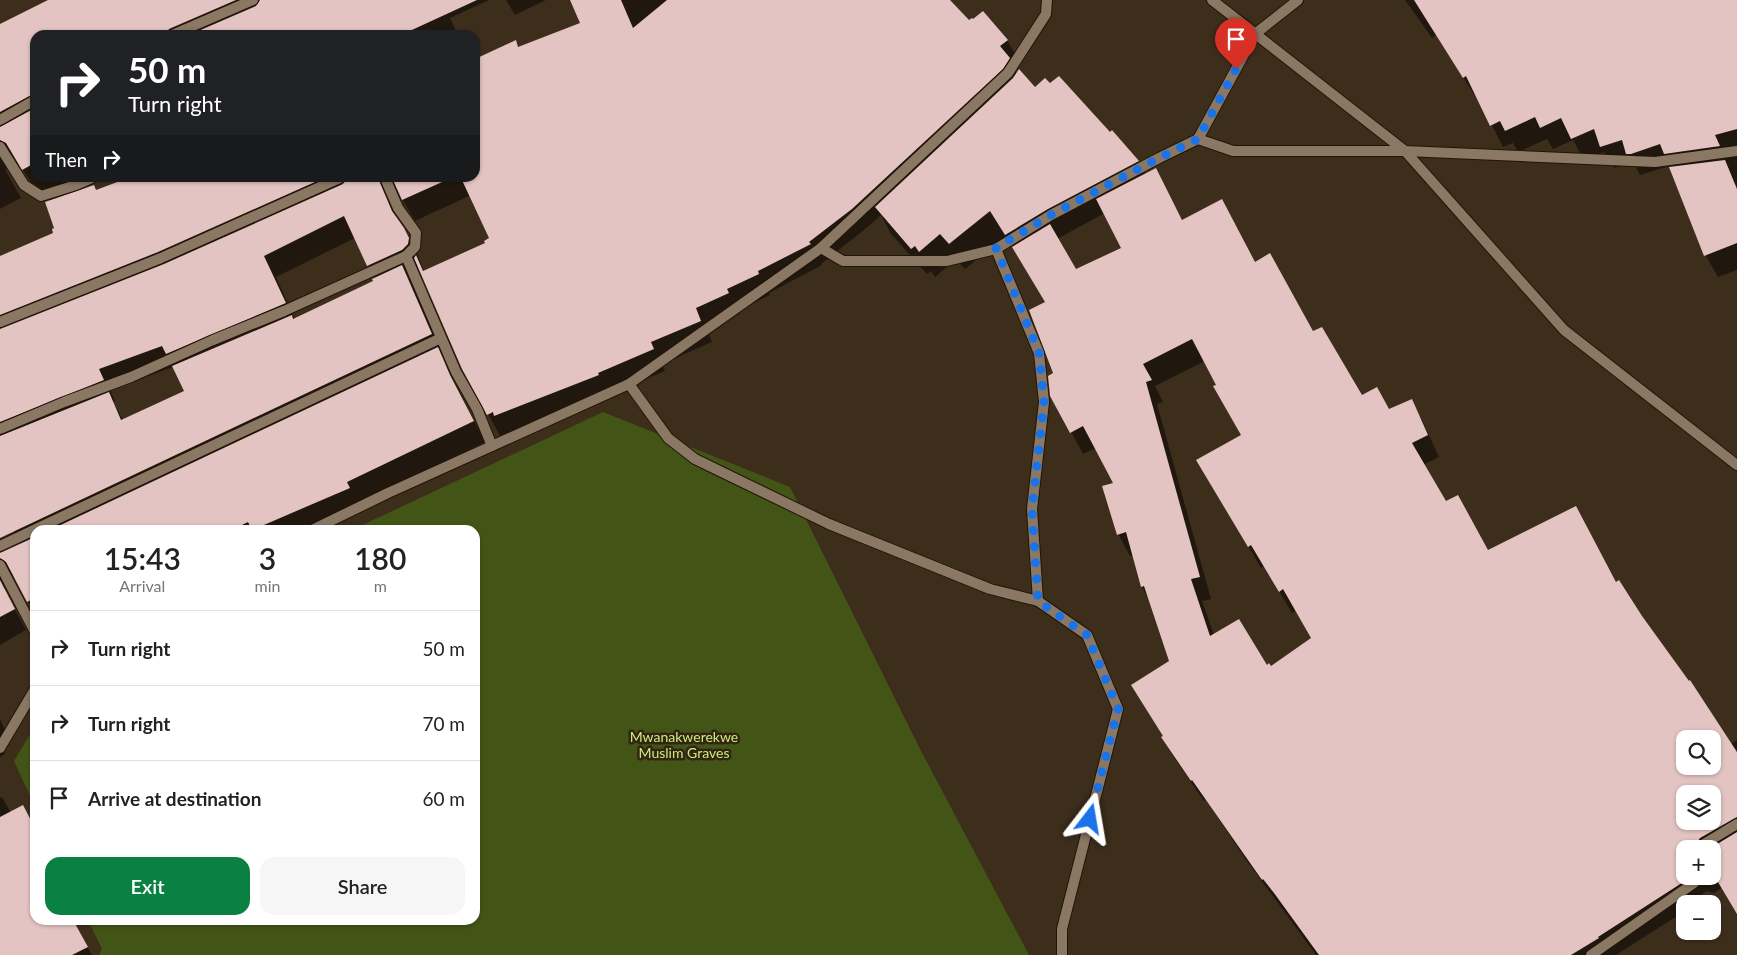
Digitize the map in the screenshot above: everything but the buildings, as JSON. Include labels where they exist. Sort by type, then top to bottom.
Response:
[{"type":"street","points":[[183,30],[252,0]]},
{"type":"street","points":[[322,525],[388,493],[629,384],[821,248],[1008,73],[1046,14],[1047,0]]},
{"type":"street","points":[[1212,0],[1405,150],[1564,330],[1737,465]]},
{"type":"street","points":[[821,248],[843,261],[947,261],[996,248],[1051,215],[1198,139],[1255,34],[1298,0]]},
{"type":"street","points":[[0,120],[30,103]]},
{"type":"street","points":[[1198,139],[1233,151],[1405,150],[1655,162],[1737,151]]},
{"type":"street","points":[[0,147],[24,186],[42,196],[83,182]]},
{"type":"street","points":[[0,322],[161,258],[331,182]]},
{"type":"street","points":[[0,429],[131,377],[406,256],[415,247],[416,233],[398,208],[386,182]]},
{"type":"street","points":[[996,248],[1039,353],[1044,402],[1032,510],[1038,601]]},
{"type":"street","points":[[406,256],[456,372],[477,409],[492,446]]},
{"type":"street","points":[[45,525],[441,338]]},
{"type":"street","points":[[629,384],[668,438],[695,459],[838,527],[990,589],[1038,601],[1087,635],[1118,709],[1062,929],[1062,955]]},
{"type":"street","points":[[0,546],[30,532]]},
{"type":"street","points":[[0,565],[30,622]]},
{"type":"street","points":[[0,748],[30,698]]},
{"type":"street","points":[[1711,840],[1737,824]]},
{"type":"street","points":[[1590,955],[1691,885]]},
{"type":"green space","name":"Mwanakwerekwe Muslim Graves","points":[[603,412],[790,487],[920,749],[1029,955],[99,955],[102,949],[90,925],[480,925],[480,525],[363,525]]},
{"type":"green space","points":[[30,734],[30,795],[14,761]]},
{"type":"route","points":[[1090,819],[1118,709],[1087,635],[1038,601],[1032,510],[1044,402],[1039,353],[996,248],[1051,215],[1198,139],[1236,69]]}]
